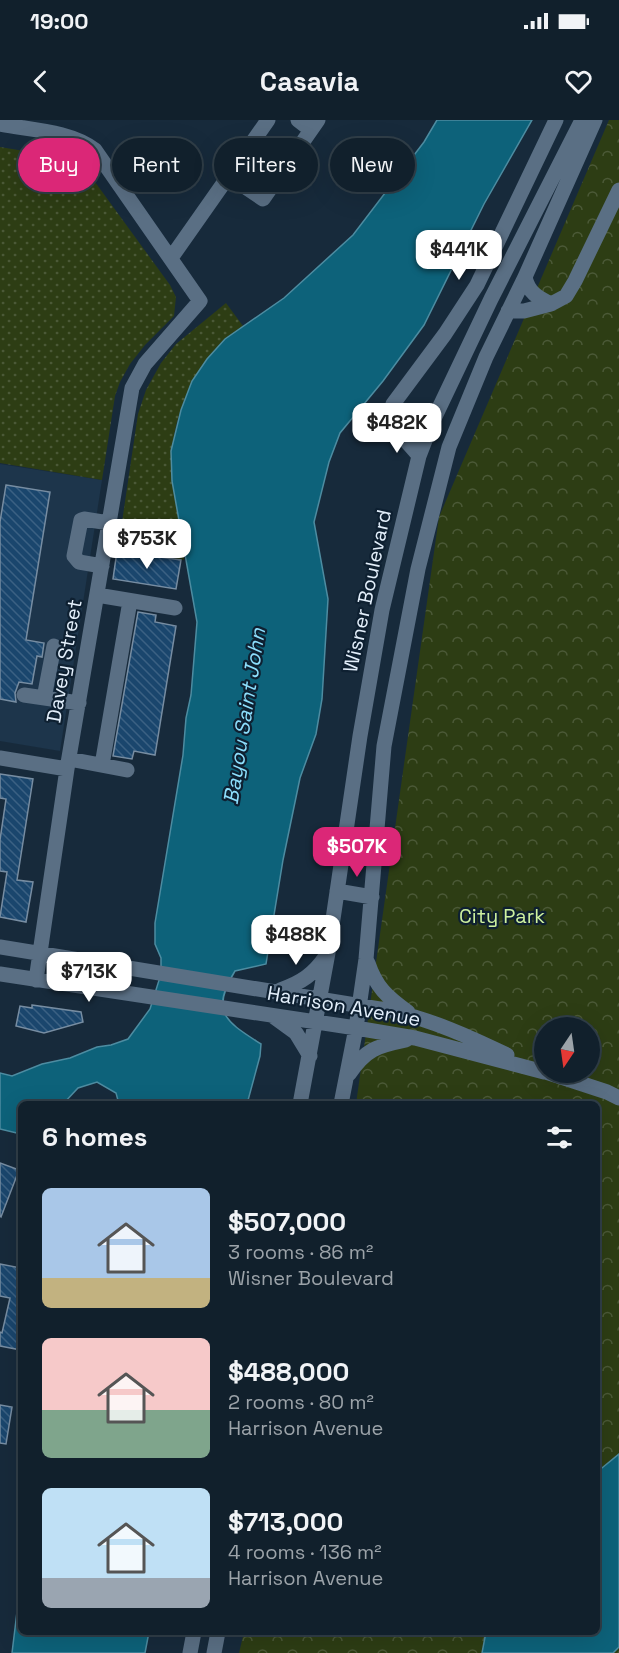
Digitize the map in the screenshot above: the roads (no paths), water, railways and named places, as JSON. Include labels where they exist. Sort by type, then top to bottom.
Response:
[{"type":"street","points":[[255,138],[268,120]]},
{"type":"street","points":[[298,120],[315,125],[306,138]]},
{"type":"street","points":[[419,456],[392,420],[393,404],[446,334],[477,285],[556,120]]},
{"type":"street","name":"Wisner Boulevard","points":[[301,1101],[328,953],[362,724],[382,610],[419,456],[431,425],[490,299],[581,130],[595,120]]},
{"type":"street","points":[[0,124],[72,139],[85,143],[95,150],[171,258],[218,192]]},
{"type":"street","name":"Wisner Boulevard","points":[[342,1101],[356,1028],[366,958],[384,746],[418,569],[449,447],[486,357],[525,277],[581,130]]},
{"type":"street","points":[[508,311],[524,311],[551,304],[566,296],[619,190]]},
{"type":"street","points":[[253,192],[263,199],[268,192]]},
{"type":"street","name":"Davey Street","points":[[36,980],[68,764],[129,406],[138,374],[200,302],[171,258]]},
{"type":"street","points":[[525,277],[527,286],[536,297],[551,304]]},
{"type":"street","points":[[399,431],[414,431],[431,425]]},
{"type":"street","points":[[102,566],[79,562],[74,556],[81,520],[109,523]]},
{"type":"street","points":[[393,563],[418,569]]},
{"type":"street","points":[[97,596],[175,608]]},
{"type":"street","points":[[102,765],[130,601]]},
{"type":"street","points":[[44,698],[54,646]]},
{"type":"street","points":[[24,695],[78,703]]},
{"type":"street","points":[[0,758],[102,765],[127,770]]},
{"type":"street","points":[[337,891],[372,897]]},
{"type":"street","name":"Harrison Avenue","points":[[0,947],[359,1005],[413,1016],[463,1035],[534,1067]]},
{"type":"street","points":[[276,992],[296,985],[307,978],[319,967],[328,953]]},
{"type":"street","points":[[366,958],[374,980],[381,990],[413,1016]]},
{"type":"street","name":"Harrison Avenue","points":[[0,974],[146,994],[415,1038],[534,1069]]},
{"type":"street","points":[[271,1015],[296,1034],[310,1056]]},
{"type":"street","points":[[347,1077],[358,1061],[376,1047],[415,1038]]},
{"type":"street","name":"Harrison Avenue","points":[[579,1083],[619,1098]]},
{"type":"street","points":[[190,1653],[193,1635]]},
{"type":"street","points":[[214,1653],[217,1635]]},
{"type":"water","name":"Bayou Saint John","points":[[437,120],[532,120],[484,204],[424,325],[383,381],[340,433],[329,462],[314,522],[328,599],[322,699],[316,734],[300,778],[283,860],[266,964],[235,971],[223,997],[225,1015],[239,1029],[261,1044],[248,1101],[118,1101],[116,1093],[97,1082],[78,1088],[66,1101],[18,1101],[18,1133],[0,1129],[0,1073],[12,1076],[42,1064],[70,1058],[97,1047],[128,1039],[150,1009],[161,974],[161,958],[155,944],[155,923],[183,755],[197,622],[172,481],[171,451],[181,410],[192,381],[225,339],[284,298],[353,235],[386,192],[415,192],[415,154]]},
{"type":"water","points":[[619,1454],[619,1647],[613,1653],[482,1653],[485,1635],[600,1635],[600,1470]]},
{"type":"water","points":[[18,1604],[18,1635],[148,1635],[145,1653],[12,1653]]},
{"type":"park label","name":"City Park","points":[[502,916]]}]
